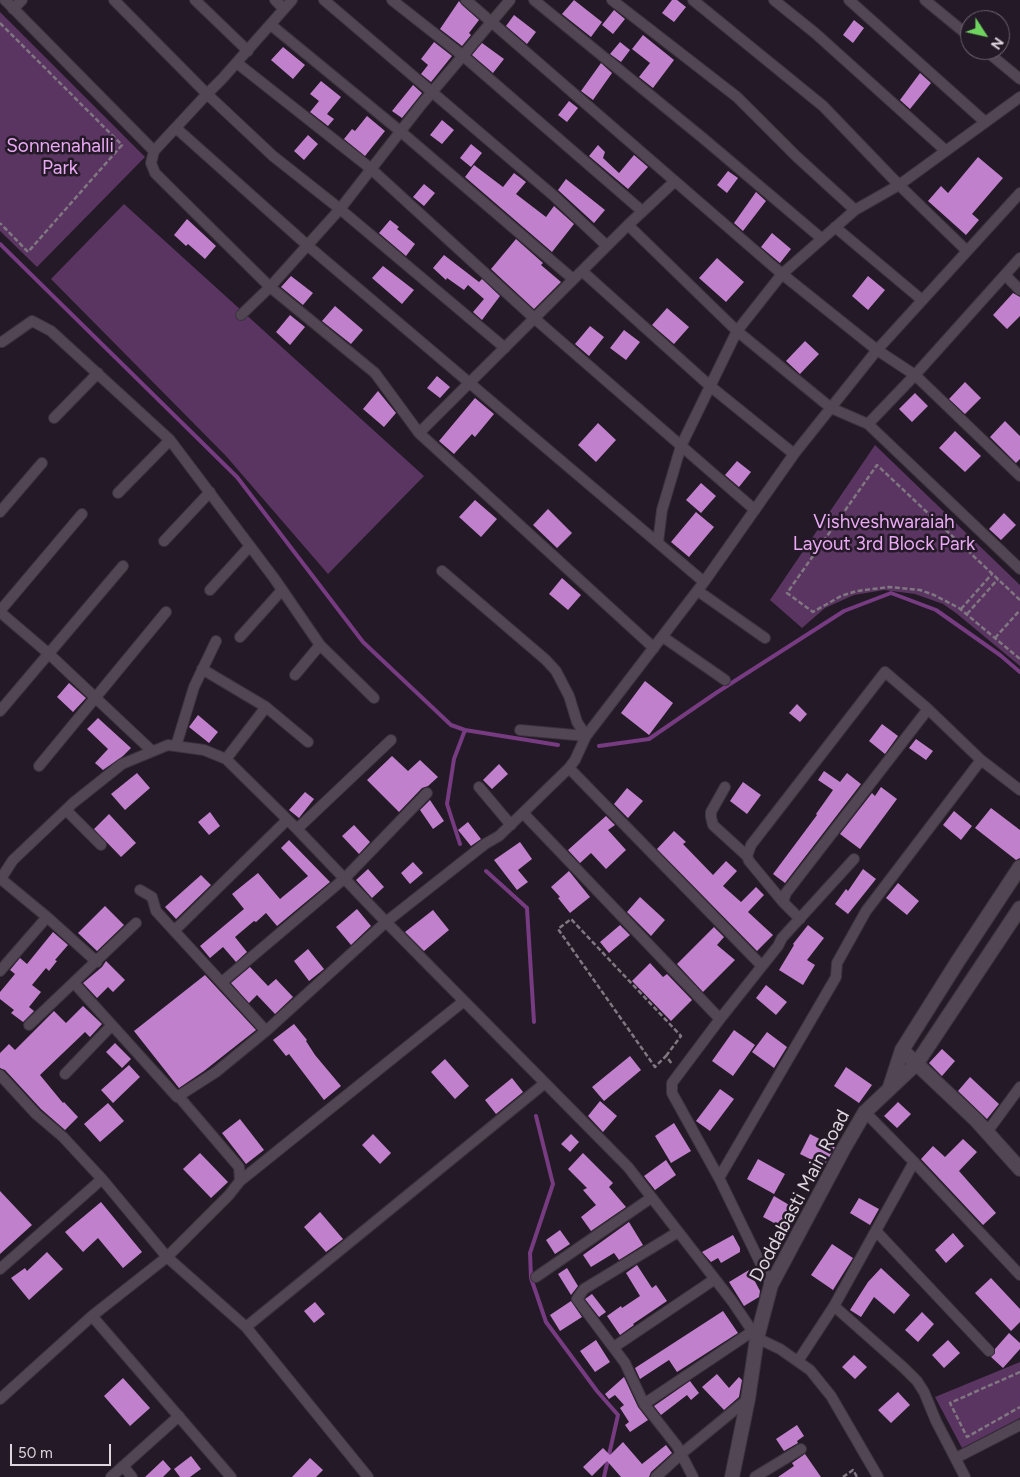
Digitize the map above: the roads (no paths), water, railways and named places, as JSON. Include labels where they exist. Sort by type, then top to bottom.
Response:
[{"type":"street","points":[[4,0],[154,151]]},
{"type":"street","points":[[13,8],[22,0]]},
{"type":"street","points":[[114,0],[207,94],[273,156],[340,209],[505,348]]},
{"type":"street","points":[[196,0],[248,51]]},
{"type":"street","points":[[275,0],[284,9]]},
{"type":"street","points":[[292,0],[248,51],[154,151],[151,163],[155,173],[270,287],[375,373],[419,433],[654,648]]},
{"type":"street","points":[[324,0],[554,196],[606,246]]},
{"type":"street","points":[[392,0],[462,55],[642,211]]},
{"type":"street","points":[[466,0],[782,274],[877,350],[915,375],[1020,476]]},
{"type":"street","points":[[241,315],[270,287],[340,209],[400,131],[510,0]]},
{"type":"street","points":[[534,0],[704,139],[821,238]]},
{"type":"street","points":[[612,0],[737,97],[796,156],[855,210]]},
{"type":"street","points":[[693,0],[823,106],[899,185],[967,251]]},
{"type":"street","points":[[774,0],[946,151]]},
{"type":"street","points":[[849,0],[984,121]]},
{"type":"street","points":[[926,0],[960,29]]},
{"type":"street","points":[[271,25],[400,131],[574,280]]},
{"type":"street","points":[[998,60],[1020,79]]},
{"type":"street","points":[[237,63],[370,168],[534,318],[755,510]]},
{"type":"street","points":[[658,542],[662,510],[681,446],[737,331],[782,274],[855,210],[899,185],[984,121],[1020,97]]},
{"type":"street","points":[[176,128],[307,245],[658,542],[701,587],[765,638]]},
{"type":"street","points":[[419,433],[606,246],[675,181]]},
{"type":"street","points":[[177,1097],[216,1072],[266,1031],[386,922],[484,844],[498,836],[569,768],[575,760],[586,736],[701,587],[794,454],[877,350],[1020,193]]},
{"type":"street","points":[[628,225],[737,331],[831,408],[868,424],[1020,569]]},
{"type":"street","points":[[835,227],[922,300]]},
{"type":"street","points":[[868,424],[915,375],[1020,258]]},
{"type":"street","points":[[582,271],[710,386],[794,454]]},
{"type":"street","points":[[1005,275],[1020,290]]},
{"type":"street","points":[[1,342],[32,321],[51,331],[170,440],[250,546],[320,645],[374,698]]},
{"type":"street","points":[[54,418],[98,374]]},
{"type":"street","points":[[118,493],[170,440]]},
{"type":"street","points":[[0,512],[42,462]]},
{"type":"street","points":[[164,541],[210,492]]},
{"type":"street","points":[[82,514],[0,612],[48,653],[152,752]]},
{"type":"street","points":[[210,590],[250,546]]},
{"type":"street","points":[[0,711],[124,566]]},
{"type":"street","points":[[442,571],[546,660],[556,672],[568,696],[577,722],[586,736]]},
{"type":"street","points":[[240,637],[282,590]]},
{"type":"street","points":[[39,766],[166,612]]},
{"type":"street","points":[[662,637],[725,680]]},
{"type":"street","points":[[176,746],[194,687],[216,641]]},
{"type":"street","points":[[295,675],[320,645]]},
{"type":"street","points":[[202,669],[266,707],[308,742]]},
{"type":"street","points":[[747,856],[751,845],[885,672],[928,709],[981,760],[1020,790]]},
{"type":"street","points":[[226,759],[266,707]]},
{"type":"street","points":[[783,902],[786,893],[928,709]]},
{"type":"street","points":[[520,730],[586,736]]},
{"type":"street","points":[[297,829],[392,740]]},
{"type":"street","points":[[97,962],[47,917],[0,879],[13,860],[66,810],[122,764],[168,745],[204,750],[226,759],[628,1167],[755,1334],[810,1370],[831,1396],[878,1477]]},
{"type":"street","points":[[719,1178],[836,977],[837,963],[866,911],[981,760]]},
{"type":"street","points":[[569,768],[762,966]]},
{"type":"street","points":[[479,787],[511,824]]},
{"type":"street","points":[[725,787],[711,812],[710,817],[713,825],[747,856],[749,861],[783,902],[800,919]]},
{"type":"street","points":[[222,982],[345,878],[428,793]]},
{"type":"street","points":[[66,810],[102,845]]},
{"type":"street","points":[[523,813],[720,1019]]},
{"type":"street","points":[[174,931],[287,820]]},
{"type":"street","points":[[771,1285],[719,1178],[672,1093],[672,1083],[778,946],[782,938],[854,859]]},
{"type":"street","points":[[889,1090],[902,1050],[1020,867]]},
{"type":"street","points":[[140,890],[152,897],[156,911],[266,1031]]},
{"type":"street","name":"Doddabasti Main Road","points":[[732,1477],[748,1399],[755,1334],[771,1285],[865,1112],[916,1063],[1020,908]]},
{"type":"street","points":[[0,971],[47,917]]},
{"type":"street","points":[[29,1025],[136,923]]},
{"type":"street","points":[[74,983],[177,1097],[180,1098],[239,1167],[240,1181]]},
{"type":"street","points":[[0,1399],[92,1316],[167,1258],[240,1181],[464,1001]]},
{"type":"street","points":[[65,1074],[112,1025]]},
{"type":"street","points":[[902,1050],[987,1132],[1020,1169]]},
{"type":"street","points":[[0,1075],[36,1114],[63,1137],[102,1179],[167,1258],[246,1327],[368,1477]]},
{"type":"street","points":[[246,1327],[545,1083]]},
{"type":"street","points":[[987,1132],[1020,1087]]},
{"type":"street","points":[[865,1112],[1020,1276]]},
{"type":"street","points":[[798,1361],[834,1306],[914,1162]]},
{"type":"street","points":[[0,1269],[102,1179]]},
{"type":"street","points":[[536,1277],[651,1198]]},
{"type":"street","points":[[876,1231],[989,1351]]},
{"type":"street","points":[[678,1232],[584,1289],[577,1299],[625,1362],[644,1404],[682,1454],[686,1466],[693,1477]]},
{"type":"street","points":[[614,1347],[715,1279]]},
{"type":"street","points":[[834,1306],[904,1368],[917,1382],[924,1392],[936,1421],[965,1477]]},
{"type":"street","points":[[92,1316],[231,1477]]},
{"type":"street","points":[[644,1404],[755,1334]]},
{"type":"street","points":[[656,1477],[748,1399]]},
{"type":"street","points":[[111,1477],[179,1416]]},
{"type":"street","points":[[956,1458],[1020,1425]]},
{"type":"street","points":[[755,1477],[801,1450]]},
{"type":"street","points":[[123,1466],[132,1477]]},
{"type":"waterway","points":[[0,244],[237,477],[363,642],[451,725],[465,730],[558,745]]},
{"type":"waterway","points":[[599,746],[649,739],[716,693],[844,611],[891,593],[936,610],[1000,655],[1020,672]]},
{"type":"waterway","points":[[460,844],[447,804],[454,759],[465,730]]},
{"type":"waterway","points":[[486,871],[527,908],[534,1022]]},
{"type":"waterway","points":[[536,1116],[553,1184],[530,1253],[531,1278],[546,1322],[597,1391],[618,1415],[604,1477]]},
{"type":"park label","name":"Sonnenahalli Park","points":[[60,157]]},
{"type":"park label","name":"Vishveshwaraiah Layout 3rd Block Park","points":[[884,533]]}]
